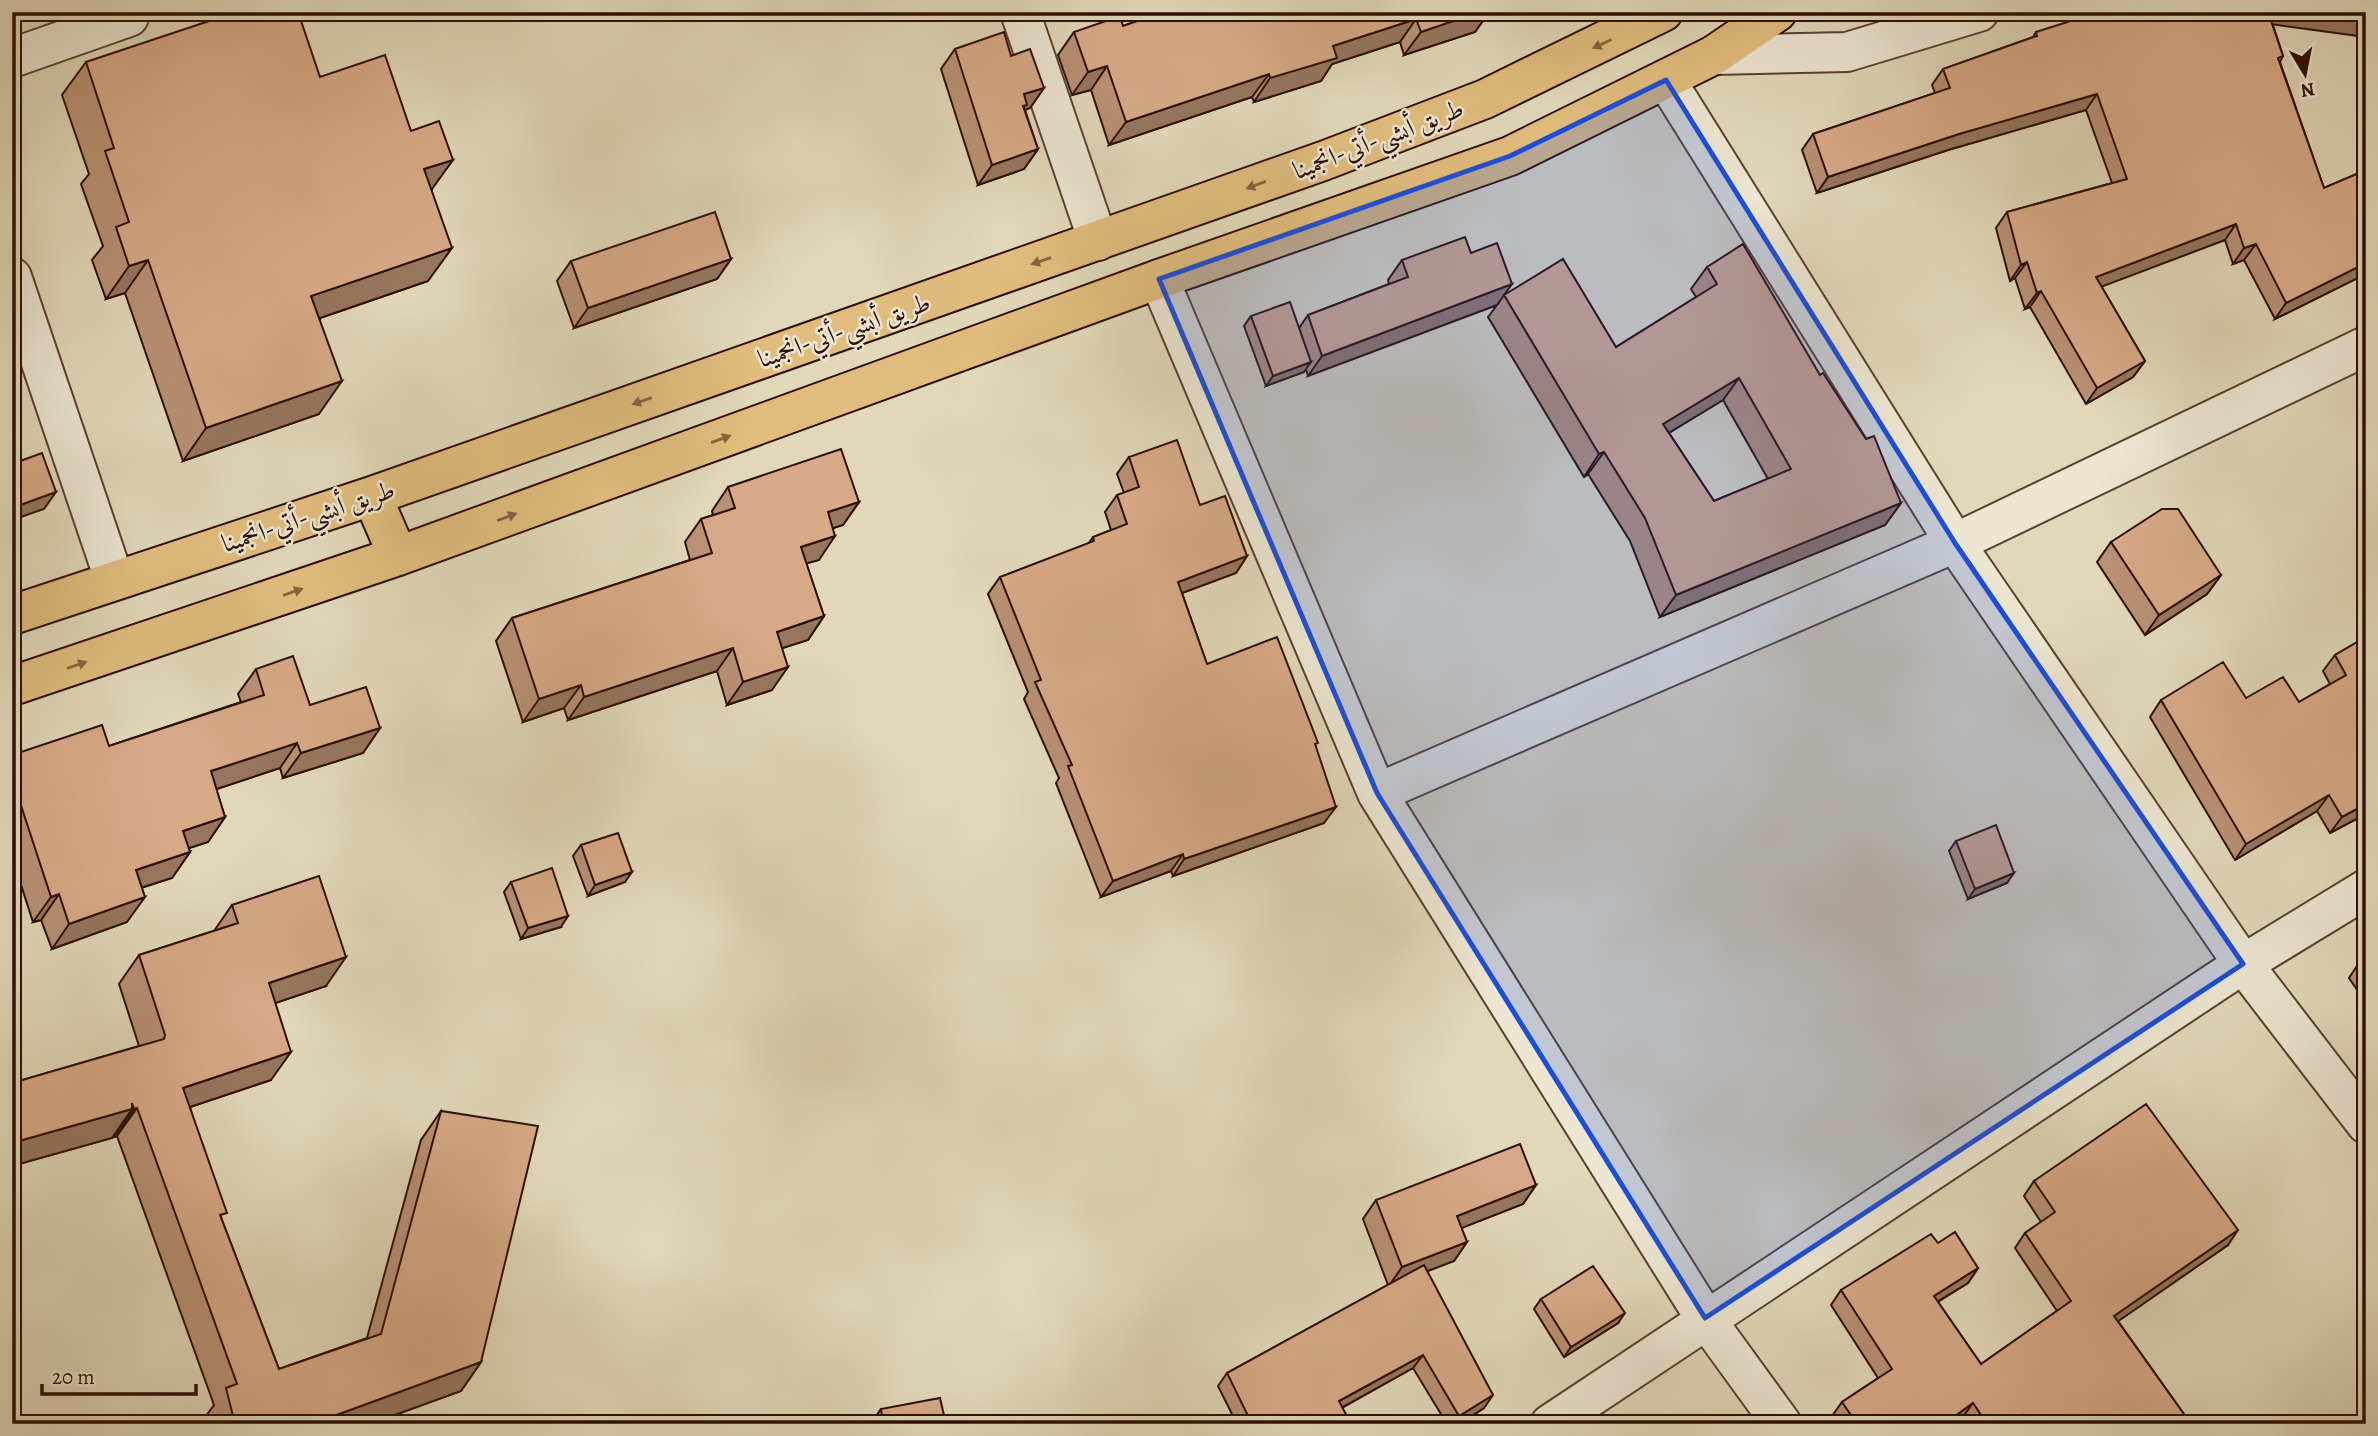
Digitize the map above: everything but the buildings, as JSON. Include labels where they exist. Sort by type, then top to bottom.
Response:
[{"type":"highway","name":"طريق أبشي-أتي-انجمينا","points":[[12,615],[114,579],[372,496],[1098,241],[1485,99],[1663,12]]},
{"type":"highway","points":[[12,686],[398,556],[1159,279],[1510,156],[1714,55],[1777,12]]},
{"type":"highway","points":[[372,496],[398,556]]},
{"type":"street","points":[[1020,12],[1098,241]]},
{"type":"street","points":[[1714,55],[1847,52],[1979,12]]},
{"type":"street","points":[[12,58],[134,14]]},
{"type":"street","points":[[1666,80],[1955,543],[2243,964],[2366,1124]]},
{"type":"street","points":[[12,277],[114,579]]},
{"type":"street","points":[[1159,279],[1377,793],[1705,1318],[1782,1424]]},
{"type":"street","points":[[1377,793],[1955,543],[2366,346]]},
{"type":"street","points":[[1550,1424],[1705,1318],[2243,964],[2366,889]]},
{"type":"highlighted area","points":[[1666,80],[1955,543],[2243,964],[1705,1318],[1377,793],[1159,279],[1510,156]]}]
